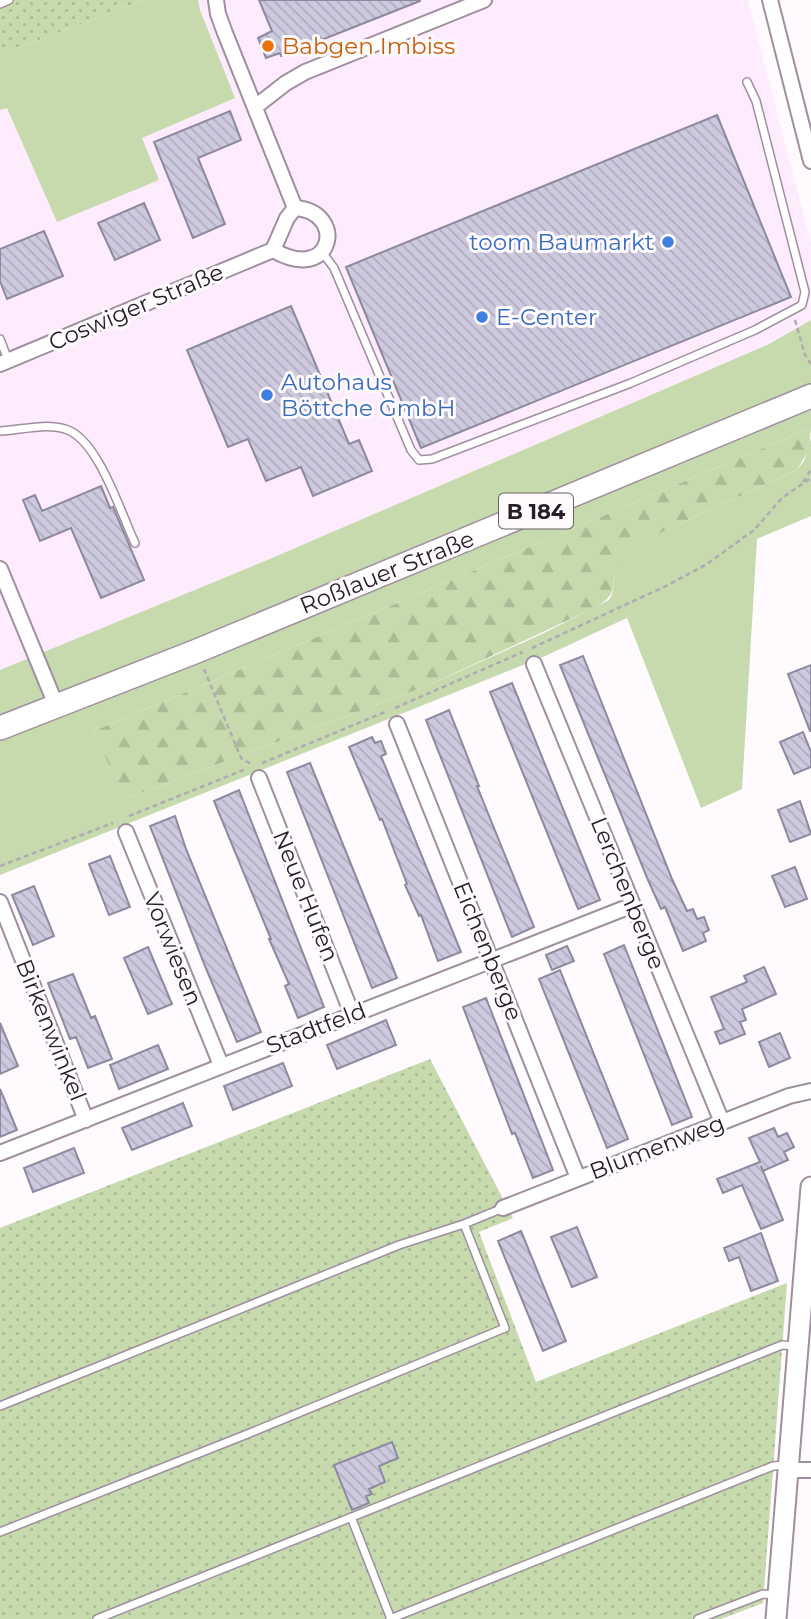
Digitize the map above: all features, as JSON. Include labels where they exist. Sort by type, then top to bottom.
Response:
[{"type":"main road","name":"Roßlauer Straße","points":[[0,728],[197,651],[811,396]]},
{"type":"street","points":[[216,0],[218,14],[295,208]]},
{"type":"street","points":[[255,107],[305,72],[484,0]]},
{"type":"street","points":[[770,0],[811,161]]},
{"type":"street","points":[[295,208],[313,213],[325,224],[328,240],[322,252],[315,257],[299,260],[273,250],[287,218],[295,208]]},
{"type":"street","name":"Coswiger Straße","points":[[4,363],[273,250]]},
{"type":"street","points":[[0,569],[56,705]]},
{"type":"street","name":"Lerchenberge","points":[[534,664],[722,1122]]},
{"type":"street","name":"Eichenberge","points":[[397,724],[578,1178]]},
{"type":"street","name":"Neue Hufen","points":[[257,772],[352,1014]]},
{"type":"street","name":"Vorwiesen","points":[[126,832],[221,1065]]},
{"type":"street","name":"Birkenwinkel","points":[[0,902],[86,1120]]},
{"type":"street","name":"Stadtfeld","points":[[0,1153],[632,905]]},
{"type":"street","name":"Blumenweg","points":[[503,1208],[789,1096],[811,1091]]},
{"type":"street","points":[[776,1619],[811,1187]]},
{"type":"street","points":[[788,1468],[811,1470]]},
{"type":"lane","points":[[0,4],[9,0]]},
{"type":"lane","points":[[322,252],[334,268],[411,450],[419,460],[432,459],[631,383],[755,330],[802,305],[805,292],[756,101],[747,82]]},
{"type":"lane","points":[[0,339],[4,363]]},
{"type":"lane","points":[[0,431],[54,427],[78,435],[88,445],[99,464],[135,543]]},
{"type":"lane","points":[[0,1406],[398,1245],[464,1224],[503,1208]]},
{"type":"lane","points":[[0,1532],[505,1328],[464,1224]]},
{"type":"lane","points":[[97,1619],[782,1345],[798,1346]]},
{"type":"lane","points":[[351,1517],[391,1619],[773,1466],[788,1468]]},
{"type":"lane","points":[[698,1619],[763,1594],[778,1596]]},
{"type":"path","points":[[792,311],[805,355],[811,364]]},
{"type":"path","points":[[802,484],[811,470]]},
{"type":"path","points":[[0,866],[257,772],[684,577],[754,530],[782,498],[811,478]]},
{"type":"path","points":[[197,651],[241,758],[257,772]]},
{"type":"shaded area","points":[[198,0],[748,0],[811,244],[811,320],[769,344],[265,561],[0,670],[0,110],[7,107],[57,222],[158,180],[142,138],[235,98]]},
{"type":"green space","points":[[0,0],[144,0],[0,55]]},
{"type":"green space","points":[[144,0],[198,0],[235,98],[142,138],[159,180],[57,222],[7,108],[0,110],[0,55]]},
{"type":"green space","points":[[811,320],[811,428],[94,731],[130,797],[427,686],[542,634],[609,600],[620,566],[639,548],[668,529],[797,470],[804,461],[811,439],[811,516],[757,539],[742,789],[701,808],[627,618],[543,657],[0,875],[0,670],[265,561],[769,344]]},
{"type":"green space","points":[[811,428],[809,449],[797,470],[668,529],[648,541],[625,561],[616,573],[609,597],[596,607],[427,686],[130,797],[122,794],[94,731]]},
{"type":"green space","points":[[430,1059],[513,1218],[479,1232],[536,1382],[787,1283],[763,1603],[721,1619],[0,1619],[0,1228]]},
{"type":"building","points":[[259,0],[420,1],[281,56],[280,53],[266,58],[258,38],[272,31]]},
{"type":"building","points":[[230,111],[241,140],[198,158],[225,224],[193,238],[154,142]]},
{"type":"building","points":[[717,115],[791,297],[421,448],[346,267]]},
{"type":"building","points":[[144,203],[160,240],[115,260],[98,223]]},
{"type":"building","points":[[44,231],[63,276],[7,299],[0,281],[0,249]]},
{"type":"building","name":"Autohaus Böttche GmbH","points":[[291,306],[349,444],[359,440],[372,471],[313,496],[301,467],[266,481],[248,439],[228,447],[187,350]]},
{"type":"building","points":[[101,486],[110,508],[113,507],[144,580],[101,598],[71,528],[40,541],[23,500],[35,495],[42,511]]},
{"type":"building","points":[[583,656],[672,879],[687,911],[693,909],[697,919],[704,917],[709,930],[703,933],[706,941],[683,951],[665,907],[661,909],[648,880],[560,665]]},
{"type":"building","points":[[811,665],[811,731],[810,731],[788,674]]},
{"type":"building","points":[[512,683],[600,900],[578,909],[490,692]]},
{"type":"building","points":[[449,710],[534,927],[512,937],[426,720]]},
{"type":"building","points":[[803,732],[811,752],[811,767],[794,774],[780,742]]},
{"type":"building","points":[[372,737],[375,743],[381,741],[386,754],[381,756],[461,952],[438,961],[421,915],[419,916],[405,885],[407,884],[382,819],[380,820],[349,747]]},
{"type":"building","points":[[310,763],[397,978],[372,988],[287,772]]},
{"type":"building","points":[[239,790],[324,1007],[298,1018],[285,986],[289,984],[214,801]]},
{"type":"building","points":[[800,801],[811,834],[790,842],[778,810]]},
{"type":"building","points":[[175,816],[261,1032],[237,1042],[150,826]]},
{"type":"building","points":[[110,856],[130,907],[109,915],[89,864]]},
{"type":"building","points":[[795,867],[807,899],[785,907],[772,876]]},
{"type":"building","points":[[34,886],[54,936],[33,945],[12,895]]},
{"type":"building","points":[[624,945],[692,1117],[672,1125],[604,954]]},
{"type":"building","points":[[567,946],[574,961],[552,970],[546,955]]},
{"type":"building","points":[[148,947],[172,1004],[148,1014],[124,958]]},
{"type":"building","points":[[764,967],[776,994],[742,1009],[746,1020],[740,1022],[745,1034],[720,1044],[715,1032],[724,1029],[711,997],[747,982],[744,976]]},
{"type":"building","points":[[560,970],[628,1139],[607,1148],[539,979]]},
{"type":"building","points":[[73,974],[91,1018],[95,1016],[112,1059],[88,1068],[76,1037],[70,1039],[48,983]]},
{"type":"building","points":[[486,998],[553,1170],[533,1178],[515,1133],[512,1134],[463,1007]]},
{"type":"building","points":[[386,1020],[396,1045],[337,1069],[327,1045]]},
{"type":"building","points":[[0,1023],[18,1066],[0,1074]]},
{"type":"building","points":[[780,1033],[790,1058],[769,1067],[759,1042]]},
{"type":"building","points":[[158,1045],[168,1069],[119,1089],[110,1065]]},
{"type":"building","points":[[283,1063],[292,1086],[233,1110],[224,1086]]},
{"type":"building","points":[[0,1089],[17,1130],[0,1137]]},
{"type":"building","points":[[183,1103],[192,1126],[132,1150],[122,1128]]},
{"type":"building","points":[[774,1128],[778,1137],[787,1133],[794,1147],[784,1152],[788,1160],[763,1171],[783,1220],[761,1229],[742,1185],[723,1193],[717,1179],[760,1162],[749,1138]]},
{"type":"building","points":[[74,1148],[84,1173],[33,1192],[24,1168]]},
{"type":"building","points":[[577,1227],[597,1277],[572,1287],[551,1237]]},
{"type":"building","points":[[521,1231],[566,1341],[543,1351],[498,1241]]},
{"type":"building","points":[[761,1233],[778,1281],[751,1291],[739,1257],[729,1261],[724,1248]]},
{"type":"building","points":[[392,1442],[398,1458],[379,1466],[385,1482],[369,1489],[372,1494],[366,1496],[369,1503],[352,1510],[334,1465]]},
{"type":"place","name":"Babgen Imbiss","points":[[268,46]]},
{"type":"place","name":"toom Baumarkt","points":[[668,242]]},
{"type":"place","name":"E-Center","points":[[482,317]]},
{"type":"place","name":"Autohaus Böttche GmbH","points":[[267,395]]}]
